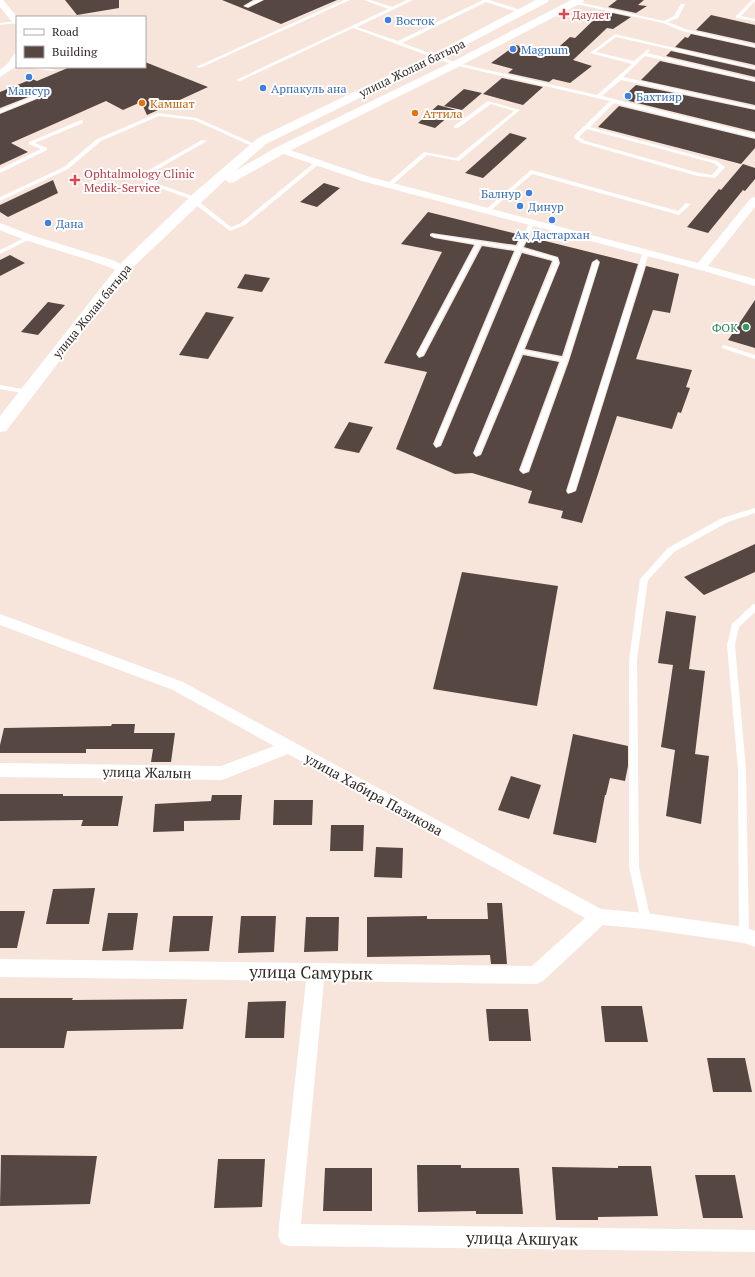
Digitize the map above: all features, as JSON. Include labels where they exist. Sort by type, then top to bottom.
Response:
[{"type":"street","name":"улица Жолан батыра","points":[[0,427],[123,269],[196,198],[262,141],[435,57],[544,0]]},
{"type":"street","points":[[196,198],[281,150],[456,64],[576,1]]},
{"type":"street","points":[[0,2],[16,21]]},
{"type":"street","points":[[0,74],[14,66]]},
{"type":"street","points":[[281,150],[389,185],[646,252],[755,283]]},
{"type":"street","points":[[701,267],[755,200]]},
{"type":"street","points":[[0,226],[28,238],[100,259],[123,269]]},
{"type":"street","name":"улица Хабира Пазикова","points":[[0,619],[178,686],[598,917],[646,921],[749,937]]},
{"type":"street","name":"улица Жалын","points":[[0,770],[222,773],[289,748]]},
{"type":"street","name":"улица Самурык","points":[[0,968],[536,976],[598,917]]},
{"type":"street","name":"улица Акшуак","points":[[316,972],[289,1235],[755,1241]]},
{"type":"lane","points":[[246,6],[261,0]]},
{"type":"lane","points":[[198,67],[348,0]]},
{"type":"lane","points":[[366,0],[392,9]]},
{"type":"lane","points":[[238,80],[411,0]]},
{"type":"lane","points":[[398,43],[486,0],[522,12]]},
{"type":"lane","points":[[754,0],[738,16],[755,20]]},
{"type":"lane","points":[[576,1],[664,22],[684,30],[755,46]]},
{"type":"lane","points":[[664,22],[676,17],[683,5]]},
{"type":"lane","points":[[0,24],[16,22]]},
{"type":"lane","points":[[354,27],[456,64],[755,136]]},
{"type":"lane","points":[[635,63],[592,53],[615,35],[755,68]]},
{"type":"lane","points":[[598,97],[620,78],[654,44]]},
{"type":"lane","points":[[644,54],[755,80]]},
{"type":"lane","points":[[38,68],[54,70]]},
{"type":"lane","points":[[620,78],[755,108]]},
{"type":"lane","points":[[0,112],[44,94]]},
{"type":"lane","points":[[585,127],[715,162],[722,167],[713,177],[699,175],[584,142],[576,137],[585,127],[613,101]]},
{"type":"lane","points":[[389,185],[426,154],[457,160],[518,110],[490,102],[456,127]]},
{"type":"lane","points":[[0,199],[66,168],[99,140],[158,114],[195,119],[256,146]]},
{"type":"lane","points":[[0,171],[45,149],[30,143],[81,122]]},
{"type":"lane","points":[[204,141],[149,172],[143,178],[148,182],[196,198],[230,228],[235,228],[248,220],[318,163]]},
{"type":"lane","points":[[486,211],[531,172],[679,213],[688,204]]},
{"type":"lane","points":[[437,445],[519,249],[532,223]]},
{"type":"lane","points":[[434,236],[519,249],[551,256],[556,259],[556,263],[477,454]]},
{"type":"lane","points":[[0,252],[28,238]]},
{"type":"lane","points":[[420,355],[479,243]]},
{"type":"lane","points":[[571,491],[646,252]]},
{"type":"lane","points":[[524,471],[564,360],[596,262]]},
{"type":"lane","points":[[724,347],[755,357]]},
{"type":"lane","points":[[520,351],[564,360]]},
{"type":"lane","points":[[0,387],[28,392]]},
{"type":"lane","points":[[646,921],[634,867],[633,660],[644,579],[671,550],[725,520],[755,510]]},
{"type":"lane","points":[[749,937],[742,770],[731,645],[734,626],[755,607]]},
{"type":"building","points":[[65,0],[119,0],[119,8],[77,15]]},
{"type":"building","points":[[222,0],[253,0],[243,6],[248,8],[264,0],[337,0],[281,24]]},
{"type":"building","points":[[617,0],[644,0],[638,5],[647,6],[636,13],[608,7]]},
{"type":"building","points":[[603,11],[631,17],[613,29],[607,28],[573,60],[592,66],[570,83],[553,79],[549,82],[508,73],[513,69],[491,63],[516,45],[551,54],[570,37],[575,38]]},
{"type":"building","points":[[711,15],[755,25],[755,43],[696,30]]},
{"type":"building","points":[[691,34],[755,48],[755,65],[675,47],[685,37],[688,38]]},
{"type":"building","points":[[671,51],[755,70],[755,77],[666,56]]},
{"type":"building","points":[[660,61],[755,82],[755,105],[641,80]]},
{"type":"building","points":[[146,62],[208,87],[147,115],[141,102],[123,110],[106,101],[11,143],[28,152],[0,165],[0,114],[47,95],[46,93],[41,92],[0,108],[0,92],[32,79],[37,81],[68,68],[146,68]]},
{"type":"building","points":[[502,78],[543,87],[523,105],[483,94]]},
{"type":"building","points":[[636,85],[755,110],[755,132],[625,100],[628,97],[624,96]]},
{"type":"building","points":[[464,89],[482,93],[462,110],[444,106]]},
{"type":"building","points":[[438,105],[456,110],[435,128],[418,123]]},
{"type":"building","points":[[619,106],[755,139],[755,148],[741,164],[598,127]]},
{"type":"building","points":[[510,133],[527,138],[483,178],[465,173]]},
{"type":"building","points":[[743,164],[755,168],[755,179],[745,191],[743,190],[708,233],[687,227],[719,189],[721,190]]},
{"type":"building","points":[[53,180],[58,193],[8,217],[0,212],[0,205]]},
{"type":"building","points":[[324,183],[340,188],[317,207],[300,202]]},
{"type":"building","points":[[428,212],[521,235],[516,245],[432,233],[430,234],[430,236],[434,238],[474,245],[416,354],[419,358],[424,356],[482,246],[514,251],[433,444],[436,448],[441,446],[522,253],[552,261],[473,453],[476,457],[481,455],[523,355],[559,362],[519,470],[523,474],[529,472],[569,361],[600,262],[597,259],[592,262],[562,356],[525,349],[560,263],[558,257],[524,247],[529,237],[638,264],[566,491],[568,494],[576,491],[646,266],[679,274],[670,313],[653,310],[636,359],[692,370],[686,387],[690,388],[681,413],[678,412],[672,429],[617,416],[582,523],[561,518],[563,511],[528,503],[532,491],[472,473],[455,474],[396,449],[427,372],[384,363],[442,252],[401,244]]},
{"type":"building","points":[[10,255],[25,263],[0,276],[0,260]]},
{"type":"building","points":[[245,274],[270,278],[262,292],[237,288]]},
{"type":"building","name":"ФОК","points":[[755,300],[755,348],[728,340]]},
{"type":"building","points":[[48,302],[65,305],[38,335],[21,332]]},
{"type":"building","points":[[206,312],[234,317],[208,359],[179,355]]},
{"type":"building","points":[[349,422],[373,427],[359,453],[334,448]]},
{"type":"building","points":[[755,544],[755,572],[704,595],[684,577]]},
{"type":"building","points":[[462,572],[558,586],[537,706],[433,689]]},
{"type":"building","points":[[666,611],[696,616],[689,669],[705,671],[695,754],[709,756],[701,824],[666,816],[675,750],[661,747],[673,665],[658,663]]},
{"type":"building","points":[[112,724],[135,724],[134,733],[175,733],[171,762],[151,762],[153,749],[86,749],[86,753],[0,753],[0,745],[4,728],[111,726]]},
{"type":"building","points":[[573,734],[628,746],[628,766],[625,781],[610,778],[605,795],[596,843],[553,834]]},
{"type":"building","points":[[511,776],[541,785],[529,819],[498,810]]},
{"type":"building","points":[[0,794],[123,796],[118,826],[81,826],[83,820],[0,821]]},
{"type":"building","points":[[212,795],[242,795],[240,820],[184,821],[184,831],[153,832],[155,804],[211,801]]},
{"type":"building","points":[[274,800],[313,800],[312,825],[273,825]]},
{"type":"building","points":[[331,825],[364,825],[363,851],[330,851]]},
{"type":"building","points":[[376,847],[403,848],[402,878],[374,877]]},
{"type":"building","points":[[95,888],[89,924],[46,924],[53,889]]},
{"type":"building","points":[[487,903],[502,903],[507,964],[491,964],[490,955],[367,957],[367,917],[427,916],[427,919],[488,919]]},
{"type":"building","points":[[0,911],[25,911],[17,948],[0,948]]},
{"type":"building","points":[[108,913],[138,913],[133,950],[102,951]]},
{"type":"building","points":[[173,916],[213,916],[209,951],[169,952]]},
{"type":"building","points":[[241,916],[276,916],[274,952],[238,953]]},
{"type":"building","points":[[306,917],[339,917],[338,951],[304,952]]},
{"type":"building","points":[[0,998],[73,998],[72,1000],[187,999],[183,1029],[67,1031],[64,1048],[0,1048]]},
{"type":"building","points":[[286,1001],[284,1038],[245,1038],[248,1002]]},
{"type":"building","points":[[601,1006],[642,1006],[648,1042],[605,1042]]},
{"type":"building","points":[[486,1009],[528,1009],[531,1041],[489,1041]]},
{"type":"building","points":[[707,1058],[745,1058],[752,1092],[713,1092]]},
{"type":"building","points":[[1,1155],[97,1156],[90,1204],[0,1206]]},
{"type":"building","points":[[218,1159],[265,1159],[262,1207],[214,1208]]},
{"type":"building","points":[[417,1165],[461,1165],[461,1168],[519,1168],[523,1214],[476,1214],[476,1211],[418,1212]]},
{"type":"building","points":[[618,1166],[651,1166],[658,1216],[598,1217],[598,1220],[556,1220],[552,1167],[618,1168]]},
{"type":"building","points":[[325,1168],[372,1168],[372,1211],[323,1211]]},
{"type":"building","points":[[695,1175],[735,1175],[743,1218],[703,1218]]},
{"type":"place","name":"Даулет","points":[[564,14]]},
{"type":"place","name":"Восток","points":[[388,20]]},
{"type":"place","name":"Magnum","points":[[513,49]]},
{"type":"place","name":"Мансур","points":[[29,77]]},
{"type":"place","name":"Арпакуль ана","points":[[263,88]]},
{"type":"place","name":"Бахтияр","points":[[628,96]]},
{"type":"place","name":"Камшат","points":[[142,103]]},
{"type":"place","name":"Аттила","points":[[415,113]]},
{"type":"place","name":"Ophtalmology Clinic Medik-Service","points":[[75,180]]},
{"type":"place","name":"Балнур","points":[[529,193]]},
{"type":"place","name":"Динур","points":[[520,206]]},
{"type":"place","name":"Ақ Дастархан","points":[[552,220]]},
{"type":"place","name":"Дана","points":[[48,223]]},
{"type":"place","name":"ФОК","points":[[746,327]]}]
